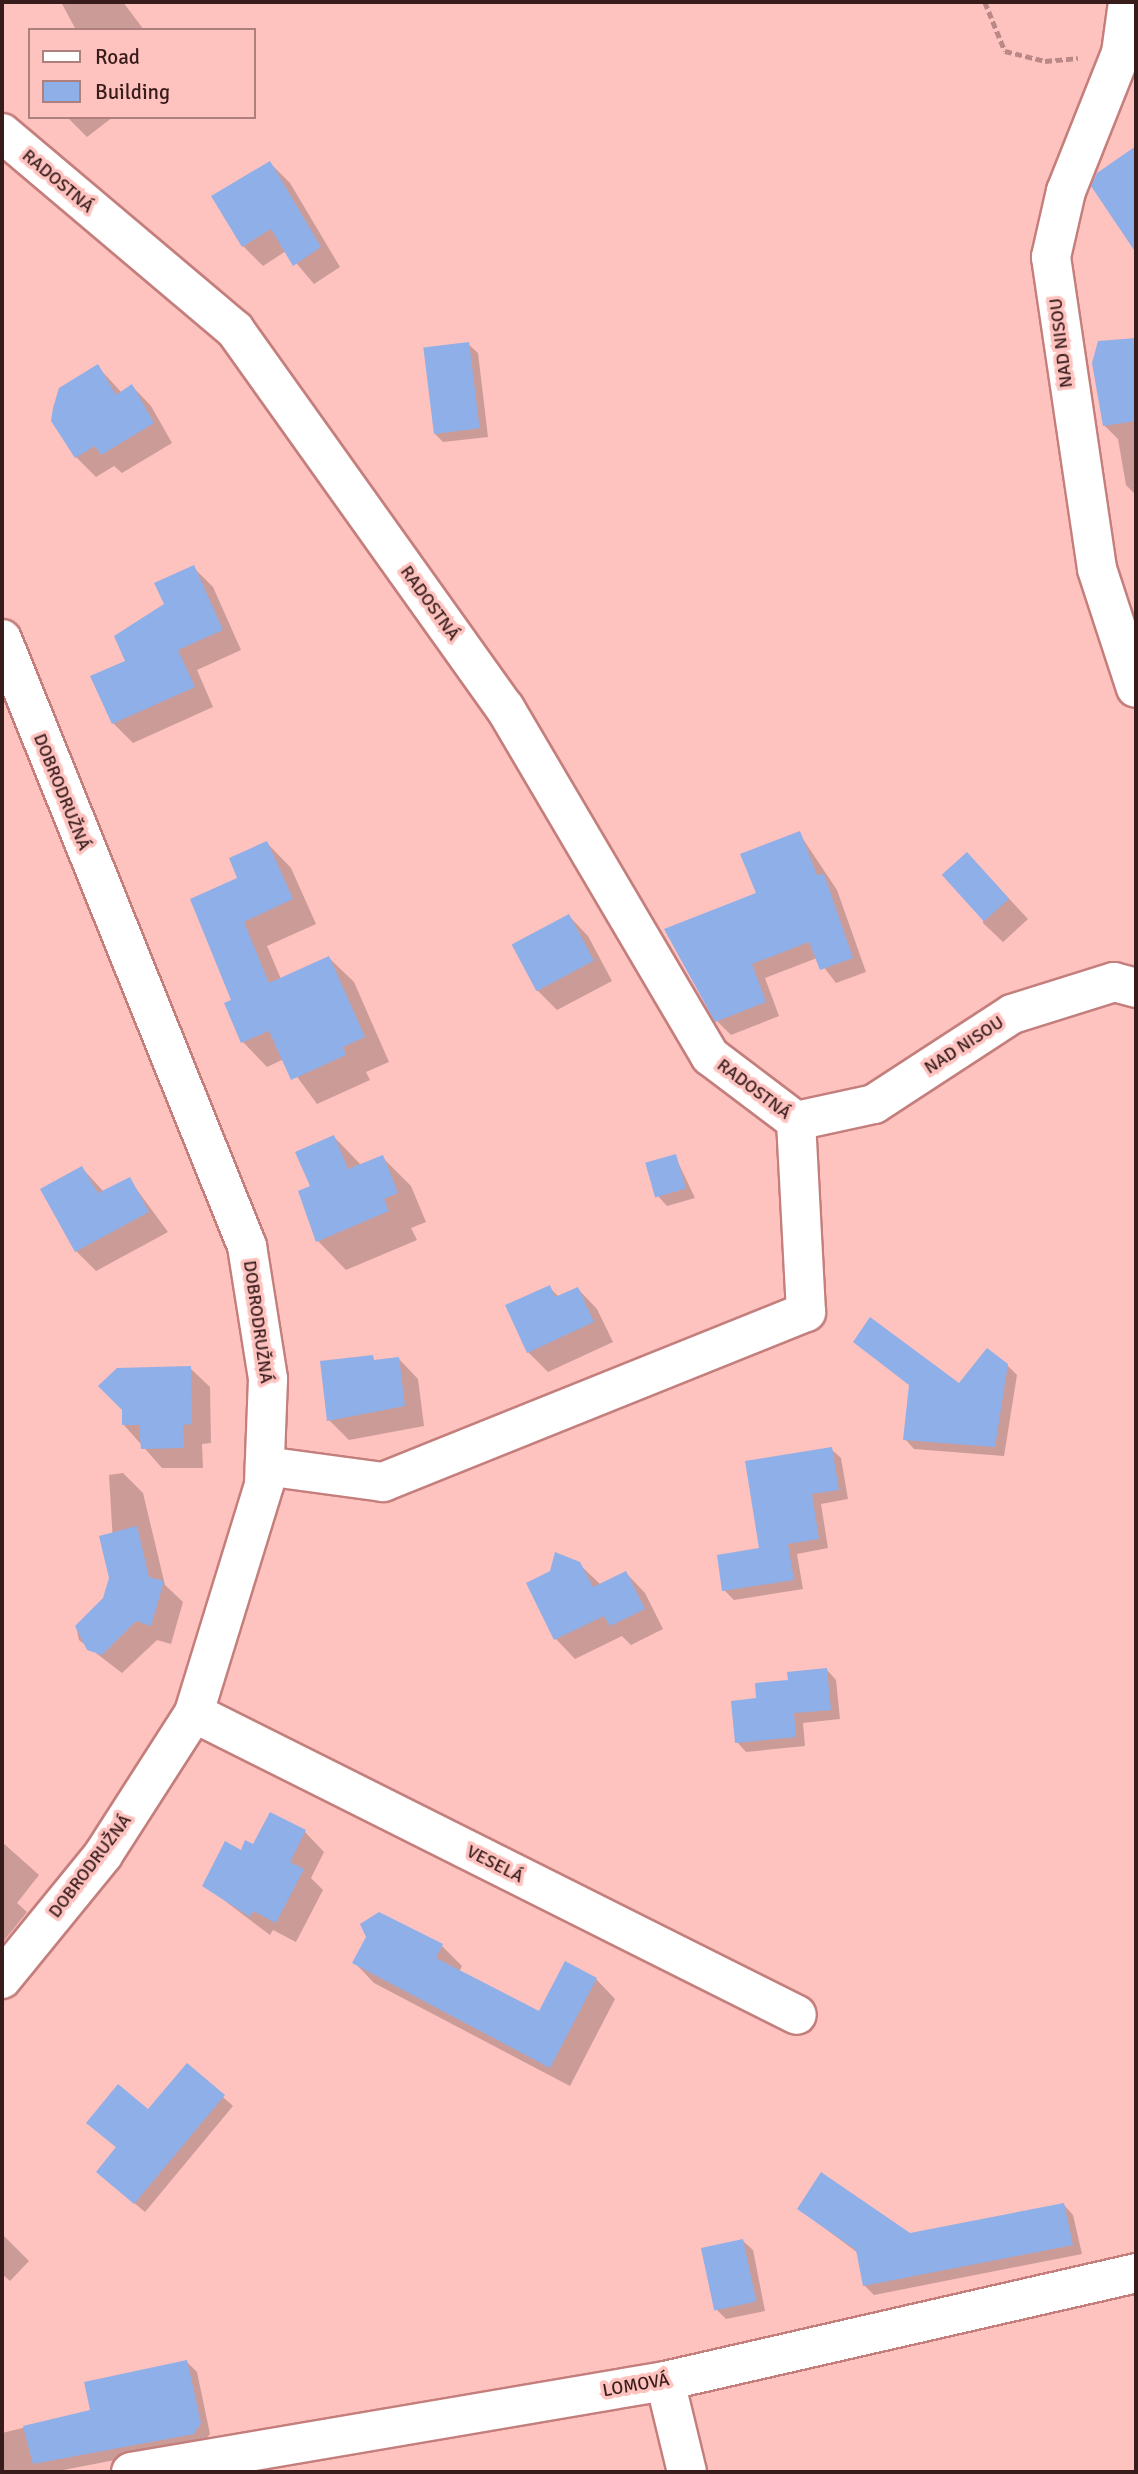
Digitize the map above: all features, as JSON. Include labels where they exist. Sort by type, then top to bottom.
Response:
[{"type":"street","name":"NAD NISOU","points":[[1128,2],[1121,53],[1066,191],[1051,257],[1097,569],[1136,688]]},
{"type":"street","name":"RADOSTNÁ","points":[[2,133],[235,330],[505,708],[710,1056],[796,1121]]},
{"type":"street","name":"DOBRODRUŽNÁ","points":[[2,639],[247,1246],[268,1380],[265,1466],[194,1713],[103,1855],[2,1979]]},
{"type":"street","name":"NAD NISOU","points":[[796,1121],[874,1104],[1012,1014],[1114,982],[1136,988]]},
{"type":"street","points":[[265,1466],[383,1482],[806,1312],[796,1121]]},
{"type":"street","name":"VESELÁ","points":[[194,1713],[797,2015]]},
{"type":"street","name":"LOMOVÁ","points":[[131,2472],[232,2465],[665,2381],[1136,2273]]},
{"type":"street","points":[[665,2381],[687,2472]]},
{"type":"path","points":[[985,2],[1005,51],[1045,61],[1121,53]]},
{"type":"building","points":[[1136,146],[1136,253],[1091,186],[1097,173]]},
{"type":"building","points":[[270,161],[321,247],[293,266],[271,229],[242,247],[211,196]]},
{"type":"building","points":[[1136,338],[1136,421],[1103,426],[1092,363],[1098,341]]},
{"type":"building","points":[[469,342],[480,428],[434,434],[423,348]]},
{"type":"building","points":[[98,364],[116,395],[132,384],[154,423],[101,455],[95,446],[75,458],[51,421],[53,408],[59,388]]},
{"type":"building","points":[[194,565],[223,630],[178,650],[195,687],[112,724],[90,676],[125,661],[114,636],[164,604],[154,583]]},
{"type":"building","points":[[800,831],[817,875],[824,874],[853,958],[820,970],[809,942],[752,964],[766,1002],[715,1022],[664,929],[756,893],[740,854]]},
{"type":"building","points":[[267,841],[293,899],[244,922],[269,983],[329,956],[365,1037],[343,1047],[346,1055],[291,1080],[269,1031],[241,1043],[224,1003],[231,1000],[190,899],[237,878],[229,858]]},
{"type":"building","points":[[967,852],[1009,899],[984,922],[942,875]]},
{"type":"building","points":[[569,914],[594,961],[536,991],[512,945]]},
{"type":"building","points":[[334,1135],[348,1169],[383,1155],[398,1193],[384,1199],[389,1211],[316,1242],[298,1191],[310,1186],[295,1152]]},
{"type":"building","points":[[676,1154],[686,1189],[655,1197],[645,1163]]},
{"type":"building","points":[[82,1166],[98,1193],[130,1177],[149,1212],[75,1252],[40,1189]]},
{"type":"building","points":[[550,1285],[555,1297],[578,1287],[594,1322],[527,1353],[505,1305]]},
{"type":"building","points":[[870,1317],[959,1383],[987,1348],[1008,1364],[995,1447],[903,1440],[909,1385],[853,1342]]},
{"type":"building","points":[[373,1355],[374,1360],[399,1357],[405,1406],[327,1421],[320,1361]]},
{"type":"building","points":[[191,1366],[192,1424],[183,1425],[184,1448],[141,1449],[139,1425],[122,1425],[122,1410],[98,1386],[117,1368]]},
{"type":"building","points":[[832,1447],[839,1490],[812,1494],[819,1539],[788,1544],[794,1580],[722,1591],[717,1555],[759,1548],[745,1461]]},
{"type":"building","points":[[137,1526],[149,1577],[164,1581],[151,1626],[136,1621],[102,1655],[87,1650],[75,1626],[103,1598],[109,1578],[99,1536]]},
{"type":"building","points":[[555,1552],[580,1562],[593,1587],[626,1571],[645,1609],[610,1626],[604,1616],[554,1640],[526,1583],[550,1571]]},
{"type":"building","points":[[827,1668],[831,1710],[794,1713],[796,1737],[735,1743],[731,1701],[756,1698],[755,1683],[788,1680],[787,1672]]},
{"type":"building","points":[[270,1812],[306,1830],[290,1862],[304,1869],[276,1923],[253,1911],[250,1917],[202,1886],[225,1841],[241,1850],[245,1840],[253,1844]]},
{"type":"building","points":[[379,1912],[443,1944],[436,1958],[539,2011],[565,1961],[597,1978],[550,2068],[352,1963],[366,1937],[360,1924]]},
{"type":"building","points":[[187,2063],[225,2095],[134,2204],[96,2172],[116,2147],[86,2123],[118,2084],[148,2109]]},
{"type":"building","points":[[821,2172],[910,2233],[1064,2203],[1073,2245],[863,2286],[856,2250],[797,2209]]},
{"type":"building","points":[[743,2239],[756,2302],[714,2311],[701,2248]]},
{"type":"building","points":[[187,2360],[201,2423],[194,2434],[33,2464],[23,2426],[90,2410],[84,2382]]}]
